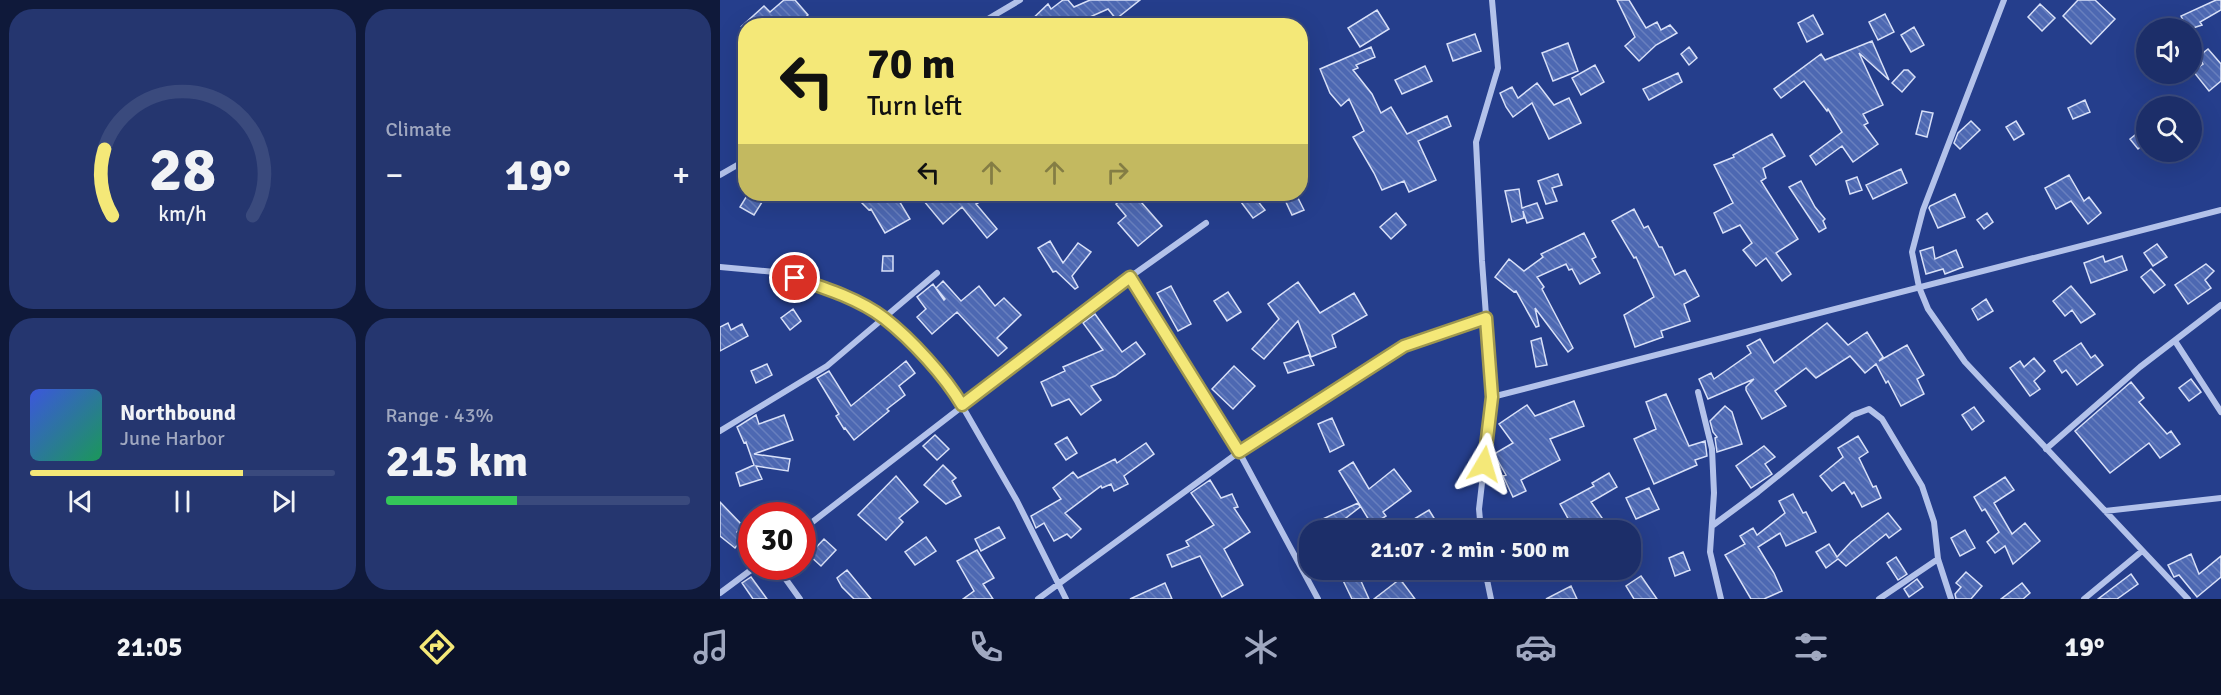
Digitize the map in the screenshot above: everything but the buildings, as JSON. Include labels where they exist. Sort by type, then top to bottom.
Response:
[{"type":"street","points":[[990,18],[1020,0]]},
{"type":"street","points":[[1480,520],[1479,509],[1492,397],[1476,142],[1498,68],[1492,0]]},
{"type":"street","points":[[2004,0],[1923,210],[1912,252],[1919,287],[1928,309],[1965,362],[2188,599]]},
{"type":"street","points":[[720,174],[738,164]]},
{"type":"street","points":[[1492,397],[2221,210]]},
{"type":"street","points":[[816,519],[1130,277],[1206,223]]},
{"type":"street","points":[[720,267],[775,272],[835,291],[884,318],[928,360],[962,405],[1017,501],[1066,599]]},
{"type":"street","points":[[720,430],[827,366],[937,273]]},
{"type":"street","points":[[1130,277],[1239,452],[1318,599]]},
{"type":"street","points":[[2046,449],[2140,367],[2221,305]]},
{"type":"street","points":[[1038,599],[1239,452],[1404,346],[1486,318]]},
{"type":"street","points":[[2175,341],[2221,412]]},
{"type":"street","points":[[1698,392],[1712,449],[1714,493],[1710,552],[1721,599]]},
{"type":"street","points":[[1712,526],[1853,415],[1869,409],[1882,419],[1922,486],[1934,522],[1938,559],[1951,599]]},
{"type":"street","points":[[2105,511],[2221,498]]},
{"type":"street","points":[[2084,599],[2142,551]]},
{"type":"street","points":[[1879,599],[1938,559]]},
{"type":"street","points":[[720,592],[738,579]]},
{"type":"street","points":[[786,580],[800,599]]},
{"type":"street","points":[[1487,580],[1491,599]]},
{"type":"route","points":[[795,278],[835,291],[884,318],[928,360],[962,405],[1130,277],[1239,452],[1404,346],[1486,318],[1492,397],[1484,464]]}]
